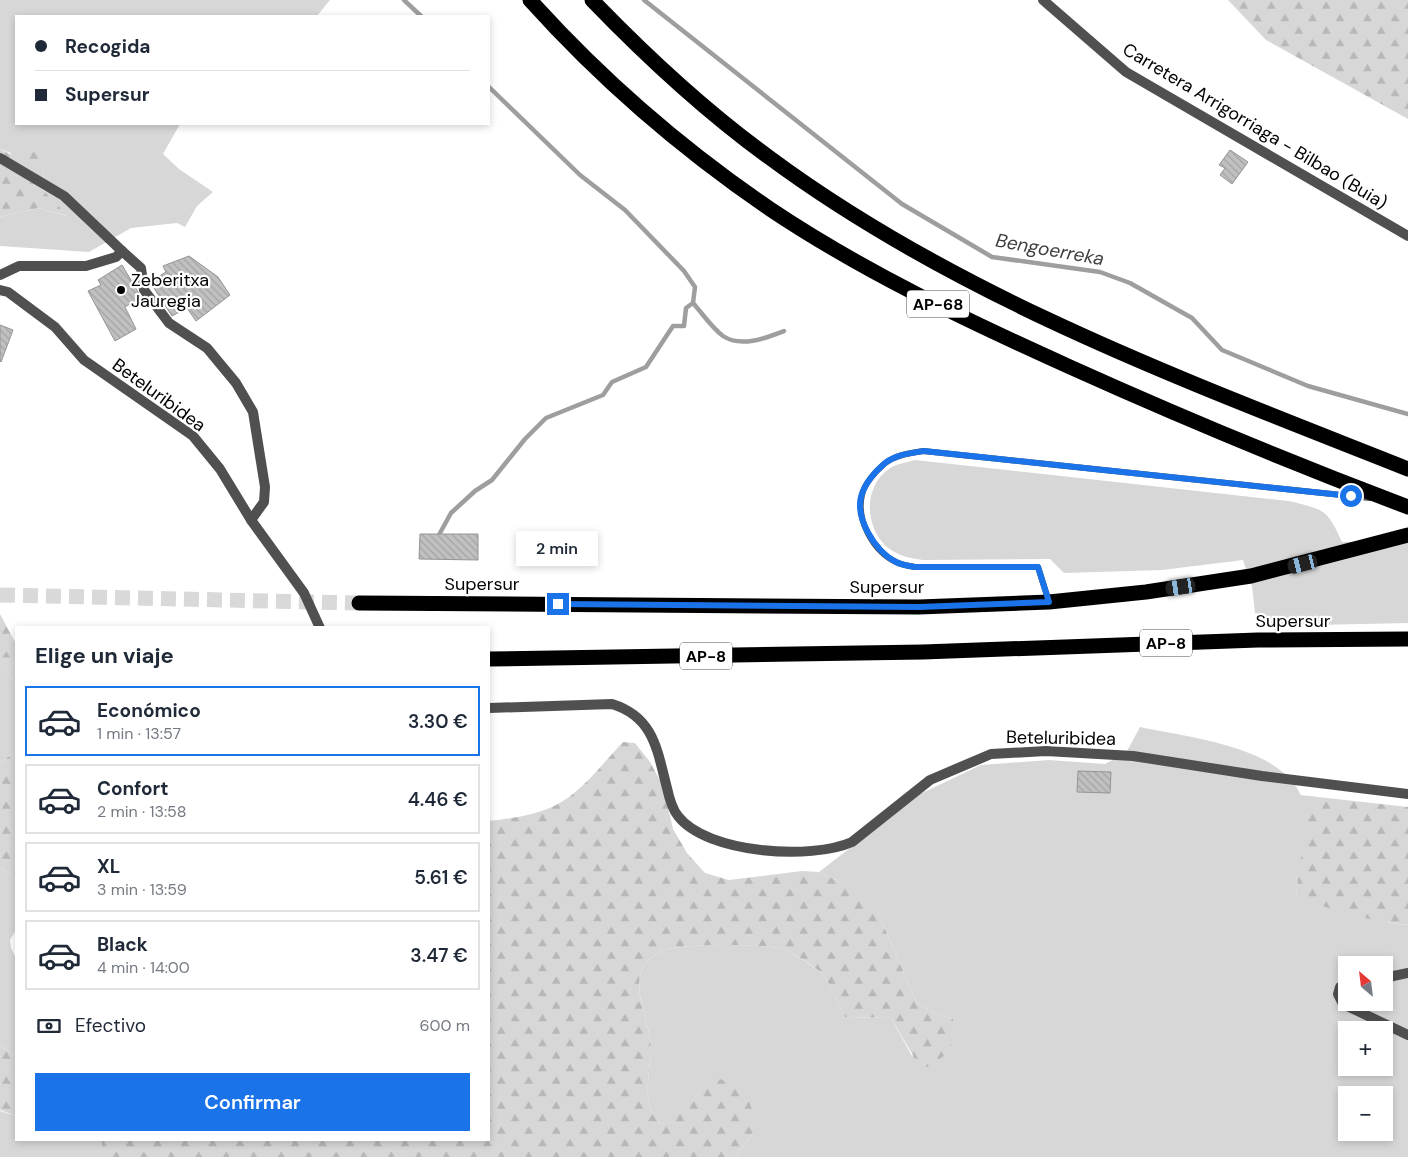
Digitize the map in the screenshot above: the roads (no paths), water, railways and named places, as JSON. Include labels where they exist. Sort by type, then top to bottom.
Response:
[{"type":"highway","name":"AP-68","points":[[530,0],[571,44],[660,125],[747,192],[809,233],[880,274],[1006,338],[1194,421],[1408,507]]},
{"type":"highway","name":"AP-68","points":[[592,0],[655,64],[711,113],[804,182],[899,242],[1010,300],[1095,340],[1408,469]]},
{"type":"highway","name":"Supersur","points":[[359,603],[919,607],[1049,602],[1146,592],[1252,576],[1354,551],[1408,535]]},
{"type":"highway","name":"Supersur","points":[[490,659],[904,652],[1258,640],[1408,640]]},
{"type":"street","name":"Carretera Arrigorriaga - Bilbao (Buia)","points":[[1044,0],[1126,72],[1408,236]]},
{"type":"street","points":[[0,158],[64,196],[141,268],[144,290],[169,323],[207,348],[236,383],[253,412],[265,487],[264,502],[251,520]]},
{"type":"street","points":[[0,275],[19,266],[86,266],[116,256],[122,251]]},
{"type":"street","name":"Beteluribidea","points":[[0,290],[8,292],[55,327],[84,360],[193,436],[220,469],[251,520],[304,593],[319,626]]},
{"type":"street","name":"Beteluribidea","points":[[490,708],[612,704],[627,709],[642,721],[655,742],[669,799],[678,816],[692,828],[719,841],[763,852],[836,849],[852,842],[930,780],[991,754],[1046,751],[1133,756],[1262,776],[1408,794]]},
{"type":"street","points":[[1393,976],[1408,973]]},
{"type":"street","points":[[1358,1011],[1408,1035]]},
{"type":"lane","points":[[1049,602],[1038,567],[915,567],[896,562],[878,548],[866,531],[860,507],[862,493],[871,478],[885,463],[903,454],[924,451],[1390,500]]},
{"type":"waterway","points":[[404,0],[420,15]]},
{"type":"waterway","name":"Bengoerreka","points":[[644,0],[902,204],[992,257],[1100,272],[1130,283],[1192,318],[1222,350],[1308,386],[1408,414]]},
{"type":"waterway","points":[[490,88],[580,175],[625,210],[684,271],[695,287],[693,303],[719,333],[730,340],[745,342],[762,339],[784,331]]},
{"type":"waterway","points":[[440,533],[451,513],[475,491],[492,480],[525,439],[546,418],[603,395],[612,382],[646,367],[673,326],[684,326],[686,308],[693,303]]},
{"type":"tunnel","points":[[0,595],[359,603]]},
{"type":"tunnel","points":[[0,665],[15,665]]},
{"type":"place","name":"Zeberitxa Jauregia","points":[[121,290]]}]
